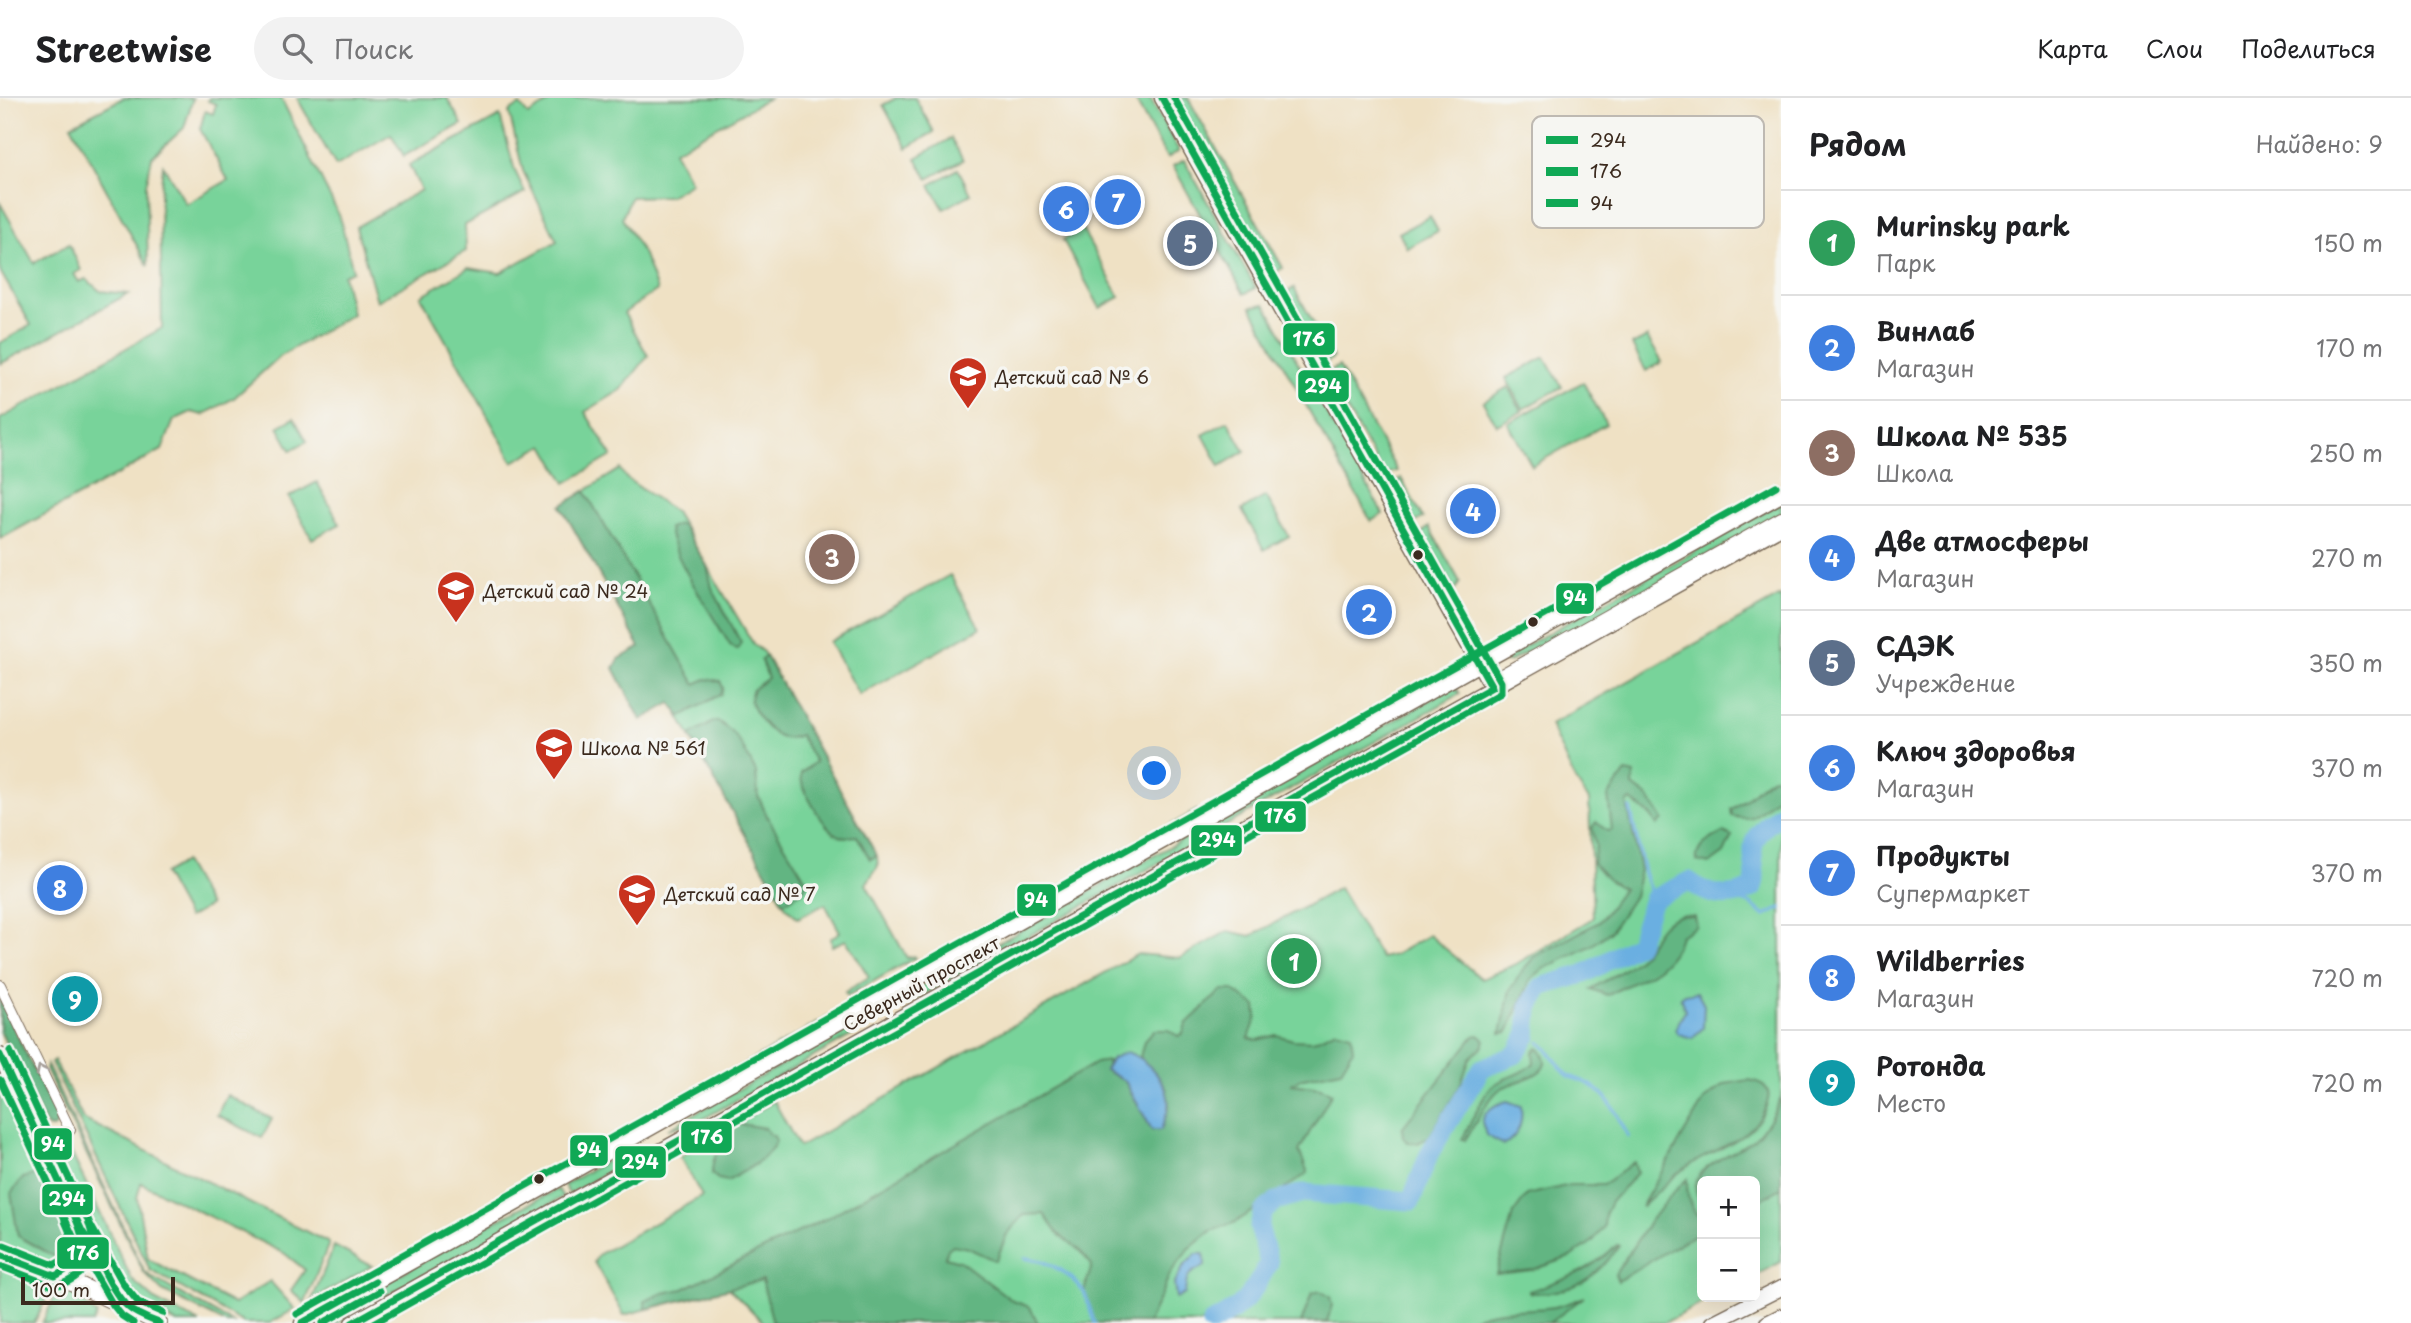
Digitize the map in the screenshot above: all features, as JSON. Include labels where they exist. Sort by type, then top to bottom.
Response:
[{"type":"main road","points":[[1162,98],[1490,684]]},
{"type":"main road","name":"Северный проспект","points":[[309,1321],[1781,495]]},
{"type":"main road","name":"Северный проспект","points":[[352,1323],[1490,684],[1516,676],[1781,527]]},
{"type":"main road","points":[[0,1055],[82,1231],[130,1308]]},
{"type":"main road","points":[[655,1125],[667,1147]]},
{"type":"main road","points":[[55,1276],[79,1262],[84,1248],[82,1231]]},
{"type":"main road","points":[[0,1255],[130,1308],[159,1323]]},
{"type":"main road","points":[[1712,1323],[1781,1288]]},
{"type":"main road","points":[[1767,1323],[1781,1316]]},
{"type":"street","name":"Северный проспект","points":[[1490,684],[1781,517]]},
{"type":"street","points":[[0,985],[70,1130],[42,1141]]},
{"type":"green space","points":[[123,98],[193,98],[184,128],[152,157],[146,185],[148,266],[71,125]]},
{"type":"green space","points":[[209,98],[281,98],[340,217],[353,271],[343,275],[352,314],[279,357],[234,398],[203,415],[191,412],[174,420],[162,450],[0,539],[0,419],[162,328],[160,194],[163,165],[186,204],[228,180],[200,129],[205,111],[213,114],[216,104],[208,101]]},
{"type":"green space","points":[[297,98],[447,98],[462,124],[404,156],[391,134],[336,166]]},
{"type":"green space","points":[[547,98],[769,98],[674,151],[691,183],[669,196],[631,197],[622,218],[644,255],[657,290],[624,313],[648,356],[621,390],[585,412],[612,456],[566,483],[544,445],[513,462],[421,296],[468,268],[500,273],[557,241],[523,171],[509,112],[520,105],[528,115],[548,103]]},
{"type":"green space","points":[[896,98],[915,98],[934,132],[907,148],[883,105]]},
{"type":"green space","points":[[1134,98],[1150,98],[1179,151],[1167,158]]},
{"type":"green space","points":[[1172,98],[1188,98],[1283,268],[1271,275]]},
{"type":"green space","points":[[500,116],[515,171],[525,192],[465,225],[466,251],[377,301],[356,227],[421,190],[409,165]]},
{"type":"green space","points":[[951,138],[963,160],[928,179],[916,158]]},
{"type":"green space","points":[[1184,160],[1256,288],[1244,294],[1173,166]]},
{"type":"green space","points":[[958,169],[971,194],[944,209],[930,185]]},
{"type":"green space","points":[[0,203],[34,263],[69,244],[81,270],[74,274],[79,282],[86,279],[100,291],[128,294],[0,364],[0,343],[31,325],[0,271]]},
{"type":"green space","points":[[1430,216],[1438,231],[1407,248],[1399,233]]},
{"type":"green space","points":[[1082,229],[1120,297],[1100,308],[1063,240]]},
{"type":"green space","points":[[1294,288],[1333,358],[1322,365],[1282,295]]},
{"type":"green space","points":[[1265,304],[1383,514],[1371,521],[1251,307]]},
{"type":"green space","points":[[1647,337],[1662,362],[1646,371],[1632,345]]},
{"type":"green space","points":[[1545,357],[1562,387],[1523,409],[1506,378]]},
{"type":"green space","points":[[1339,366],[1397,471],[1384,475],[1326,373]]},
{"type":"green space","points":[[1583,382],[1606,424],[1532,466],[1508,423]]},
{"type":"green space","points":[[1508,387],[1522,411],[1497,425],[1483,402]]},
{"type":"green space","points":[[294,418],[307,441],[291,450],[278,427]]},
{"type":"green space","points":[[1228,421],[1245,451],[1220,466],[1203,435]]},
{"type":"green space","points":[[620,469],[626,478],[675,512],[754,645],[763,652],[877,856],[878,866],[866,884],[907,958],[915,958],[847,996],[845,992],[869,977],[846,940],[832,946],[831,938],[840,932],[825,904],[798,918],[786,907],[561,506]]},
{"type":"green space","points":[[1401,478],[1423,518],[1413,523],[1390,488]]},
{"type":"green space","points":[[317,482],[340,524],[312,539],[289,497]]},
{"type":"green space","points":[[585,491],[695,684],[706,679],[720,681],[723,688],[721,694],[680,717],[671,703],[641,720],[614,668],[619,659],[640,647],[561,506]]},
{"type":"green space","points":[[1266,496],[1289,536],[1264,550],[1242,510]]},
{"type":"green space","points":[[1781,503],[1781,514],[1579,627],[1505,662],[1506,657]]},
{"type":"green space","points":[[678,524],[683,526],[707,566],[712,588],[741,643],[737,650],[730,645],[677,554],[669,528]]},
{"type":"green space","points":[[1429,527],[1460,582],[1454,591],[1440,564],[1434,566],[1418,536]]},
{"type":"green space","points":[[950,575],[980,628],[859,695],[829,642]]},
{"type":"green space","points":[[1781,596],[1781,1262],[1760,1273],[1760,1176],[1697,1176],[1697,1302],[1704,1302],[1664,1323],[764,1323],[729,1288],[624,1315],[594,1262],[598,1255],[702,1196],[680,1157],[774,1101],[799,1147],[1138,954],[1180,958],[1228,931],[1251,936],[1339,888],[1381,958],[1394,955],[1429,935],[1482,979],[1518,963],[1593,918],[1589,800],[1575,780],[1550,725]]},
{"type":"green space","points":[[766,656],[877,856],[870,859],[857,836],[841,837],[833,832],[814,808],[804,788],[801,773],[815,762],[800,735],[787,738],[779,736],[768,728],[754,711],[750,698],[753,689],[768,678],[761,660]]},
{"type":"green space","points":[[1455,686],[1460,694],[701,1120],[668,1129]]},
{"type":"green space","points":[[713,722],[719,722],[732,732],[741,744],[756,772],[758,796],[768,818],[806,880],[802,892],[783,903],[690,736]]},
{"type":"green space","points":[[1626,772],[1634,774],[1633,786],[1649,798],[1663,820],[1657,826],[1651,816],[1631,800],[1627,803],[1640,870],[1634,896],[1611,931],[1591,946],[1543,969],[1531,979],[1508,1032],[1501,1033],[1510,990],[1522,971],[1534,957],[1599,922],[1623,889],[1607,879],[1593,863],[1596,846],[1592,828],[1596,822],[1607,831],[1612,830],[1608,796]]},
{"type":"green space","points":[[1773,777],[1781,777],[1781,795],[1754,816],[1732,816],[1731,809]]},
{"type":"green space","points":[[1197,810],[1199,813],[932,962],[930,960]]},
{"type":"green space","points":[[1724,832],[1732,836],[1724,853],[1709,864],[1697,861],[1702,847]]},
{"type":"green space","points":[[184,862],[209,906],[188,918],[164,874]]},
{"type":"green space","points":[[1682,915],[1694,916],[1696,926],[1680,936],[1669,958],[1661,966],[1607,995],[1591,989],[1637,960],[1664,923]]},
{"type":"green space","points":[[1222,990],[1232,990],[1256,1006],[1257,1016],[1249,1038],[1257,1040],[1277,1035],[1293,1040],[1313,1041],[1336,1030],[1351,1034],[1353,1050],[1341,1070],[1299,1079],[1292,1084],[1321,1088],[1332,1093],[1299,1151],[1308,1173],[1236,1222],[1211,1231],[1189,1249],[1171,1272],[1148,1323],[1095,1323],[1084,1292],[1092,1265],[1079,1250],[1057,1233],[1044,1214],[1024,1215],[1007,1234],[996,1261],[968,1248],[953,1245],[945,1257],[960,1261],[1013,1301],[1030,1307],[1038,1323],[773,1323],[762,1280],[646,1309],[645,1301],[663,1293],[683,1289],[825,1219],[1096,1063],[1108,1061],[1106,1071],[1125,1081],[1152,1130],[1169,1106],[1166,1088],[1140,1057],[1144,1041],[1154,1030],[1168,1030],[1178,1036],[1183,1033],[1186,1024]]},
{"type":"green space","points":[[0,999],[57,1119],[54,1128],[45,1124],[0,1031]]},
{"type":"green space","points":[[843,1009],[844,1011],[573,1163],[572,1161]]},
{"type":"green space","points":[[1479,1035],[1485,1040],[1483,1046],[1470,1058],[1460,1086],[1429,1137],[1418,1143],[1407,1142],[1402,1128],[1474,1036]]},
{"type":"green space","points":[[1538,1048],[1544,1057],[1545,1065],[1540,1071],[1505,1086],[1494,1094],[1465,1140],[1462,1139],[1494,1085],[1530,1067],[1534,1063],[1533,1052]]},
{"type":"green space","points":[[54,1060],[83,1119],[329,1243],[305,1303],[291,1290],[305,1270],[284,1253],[141,1183],[137,1198],[148,1259],[234,1304],[270,1281],[295,1309],[270,1323],[244,1323],[150,1270],[51,1062]]},
{"type":"green space","points":[[47,1065],[144,1271],[233,1323],[226,1323],[162,1291],[144,1273],[46,1070]]},
{"type":"green space","points":[[0,1074],[80,1247],[80,1254],[58,1268],[0,1246]]},
{"type":"green space","points":[[1749,1080],[1764,1086],[1769,1095],[1763,1114],[1755,1125],[1732,1142],[1681,1171],[1641,1207],[1704,1100],[1725,1084]]},
{"type":"green space","points":[[227,1095],[272,1119],[262,1138],[217,1115]]},
{"type":"green space","points":[[1781,1097],[1781,1188],[1760,1200],[1760,1176],[1700,1176],[1711,1164],[1755,1138],[1770,1119]]},
{"type":"green space","points":[[740,1124],[765,1128],[776,1141],[761,1160],[748,1169],[728,1181],[718,1179],[712,1174],[716,1153],[724,1139]]},
{"type":"green space","points":[[63,1145],[69,1148],[132,1280],[156,1301],[200,1323],[177,1323],[135,1301],[124,1290],[56,1153],[57,1147]]},
{"type":"green space","points":[[643,1148],[644,1151],[569,1194],[564,1185],[614,1157]]},
{"type":"green space","points":[[1634,1162],[1637,1173],[1611,1202],[1605,1215],[1604,1227],[1592,1242],[1570,1257],[1532,1270],[1496,1274],[1513,1214],[1527,1195],[1570,1185],[1603,1185]]},
{"type":"green space","points":[[37,1174],[61,1224],[67,1254],[62,1261],[18,1236],[11,1193],[23,1178]]},
{"type":"green space","points":[[1687,1179],[1690,1201],[1697,1214],[1697,1233],[1618,1281],[1615,1274],[1666,1201]]},
{"type":"green space","points":[[558,1189],[563,1197],[337,1323],[323,1323],[324,1317],[491,1223]]},
{"type":"green space","points":[[334,1246],[372,1266],[312,1300]]},
{"type":"green space","points":[[1619,1246],[1601,1268],[1581,1283],[1559,1291],[1530,1293],[1529,1291],[1585,1269]]},
{"type":"green space","points":[[0,1263],[54,1284],[34,1323],[0,1323]]},
{"type":"green space","points":[[60,1286],[71,1291],[97,1315],[93,1323],[42,1323]]},
{"type":"green space","points":[[1320,1291],[1330,1297],[1332,1305],[1327,1322],[1301,1323],[1312,1293]]},
{"type":"green space","points":[[1584,1297],[1549,1323],[1464,1323],[1484,1314],[1551,1307]]},
{"type":"water","points":[[1697,992],[1704,1005],[1703,1028],[1692,1038],[1678,1034],[1675,1029],[1685,1011],[1680,997]]},
{"type":"water","points":[[1127,1052],[1150,1067],[1166,1091],[1168,1108],[1161,1130],[1152,1130],[1125,1081],[1105,1070],[1112,1058]]},
{"type":"water","points":[[1507,1101],[1521,1106],[1521,1118],[1519,1129],[1504,1145],[1486,1135],[1482,1122],[1492,1108]]},
{"type":"water","points":[[1196,1254],[1204,1254],[1205,1266],[1191,1273],[1187,1279],[1185,1294],[1176,1298],[1174,1284],[1184,1266]]},
{"type":"waterway","points":[[1630,808],[1644,873],[1653,899]]},
{"type":"waterway","points":[[1211,1323],[1246,1299],[1269,1263],[1259,1226],[1263,1212],[1276,1201],[1303,1193],[1411,1201],[1430,1152],[1482,1068],[1515,1055],[1527,1036],[1529,1007],[1541,987],[1584,974],[1638,944],[1653,899],[1689,881],[1704,891],[1720,895],[1736,894],[1753,888],[1756,838],[1781,814]]},
{"type":"waterway","points":[[1733,896],[1751,904],[1765,916],[1781,908]]},
{"type":"waterway","points":[[1527,1036],[1534,1040]]},
{"type":"waterway","points":[[1539,1042],[1568,1075],[1589,1084],[1602,1094],[1628,1136]]},
{"type":"waterway","points":[[1025,1258],[1049,1264],[1071,1278],[1085,1295],[1095,1323]]},
{"type":"transit line","name":"294","points":[[352,1323],[1492,687],[1162,98]]},
{"type":"transit line","name":"176","points":[[374,1323],[1501,693],[1501,682],[1174,98]]},
{"type":"transit line","name":"94","points":[[297,1314],[1776,486]]},
{"type":"transit line","name":"94","points":[[10,1051],[91,1226],[124,1285],[138,1302],[163,1313]]},
{"type":"transit line","name":"294","points":[[0,1055],[82,1231],[109,1281],[121,1300],[132,1310],[159,1323]]},
{"type":"transit line","name":"176","points":[[0,1080],[73,1236],[113,1305],[122,1316],[133,1323]]},
{"type":"transit line","name":"176","points":[[0,1266],[53,1286],[72,1279],[82,1271],[92,1256],[93,1240],[85,1213]]},
{"type":"transit line","name":"294","points":[[0,1255],[55,1276],[73,1265],[82,1252],[82,1237],[75,1217]]},
{"type":"transit line","name":"94","points":[[4,1245],[54,1265],[71,1252],[71,1235],[65,1221]]},
{"type":"transit line","name":"294","points":[[302,1323],[375,1282]]},
{"type":"transit line","name":"176","points":[[323,1323],[380,1291]]},
{"type":"place","name":"Продукты","points":[[1118,202]]},
{"type":"place","name":"Ключ здоровья","points":[[1066,209]]},
{"type":"place","name":"СДЭК","points":[[1190,243]]},
{"type":"place","name":"Детский сад № 6","points":[[968,410]]},
{"type":"place","name":"Две атмосферы","points":[[1473,511]]},
{"type":"place","name":"Школа № 535","points":[[832,557]]},
{"type":"place","name":"Винлаб","points":[[1369,612]]},
{"type":"place","name":"Детский сад № 24","points":[[456,624]]},
{"type":"place","name":"Школа № 561","points":[[554,781]]},
{"type":"place","name":"Wildberries","points":[[60,888]]},
{"type":"place","name":"Детский сад № 7","points":[[637,927]]},
{"type":"place","name":"Murinsky park","points":[[1294,961]]},
{"type":"place","name":"Ротонда","points":[[75,999]]}]
